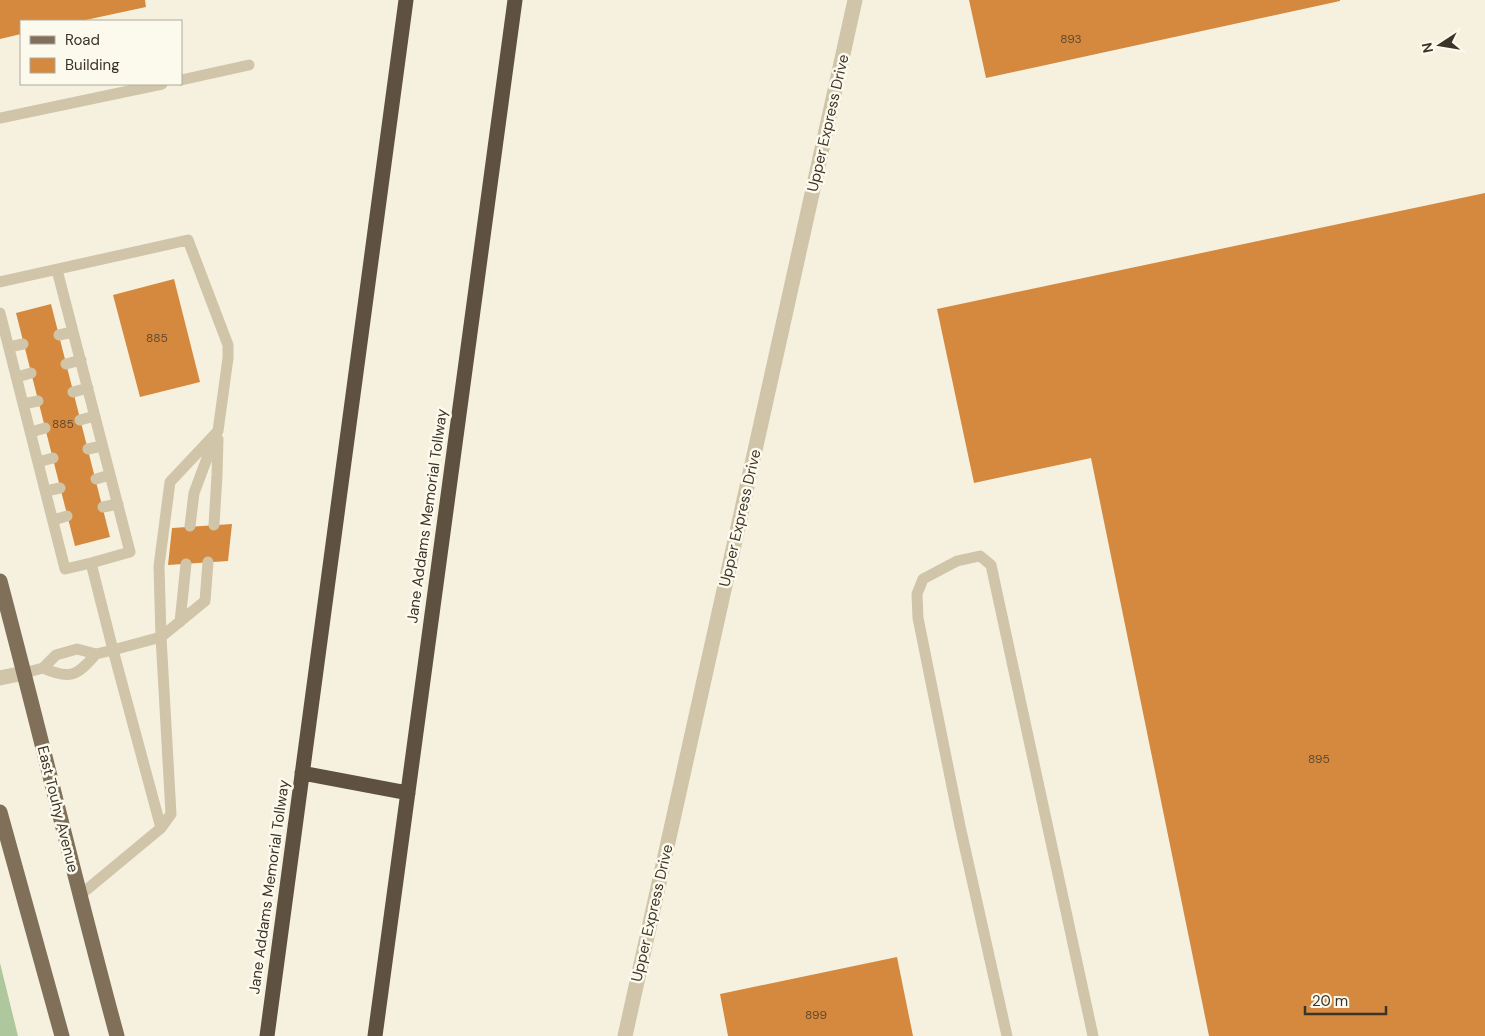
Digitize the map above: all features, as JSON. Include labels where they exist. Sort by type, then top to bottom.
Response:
[{"type":"highway","name":"Jane Addams Memorial Tollway","points":[[267,1036],[406,0]]},
{"type":"highway","name":"Jane Addams Memorial Tollway","points":[[375,1036],[515,0]]},
{"type":"highway","points":[[302,773],[408,793]]},
{"type":"main road","name":"East Touhy Avenue","points":[[0,581],[79,896],[117,1036]]},
{"type":"main road","points":[[0,812],[62,1036]]},
{"type":"street","name":"Upper Express Drive","points":[[625,1036],[855,0]]},
{"type":"street","points":[[0,678],[24,673]]},
{"type":"lane","points":[[182,80],[248,66]]},
{"type":"lane","points":[[0,118],[157,85]]},
{"type":"lane","points":[[0,282],[188,240],[228,344],[228,358],[218,431],[218,475],[214,525]]},
{"type":"lane","points":[[0,313],[65,569],[130,552],[57,270]]},
{"type":"lane","points":[[59,335],[73,332]]},
{"type":"lane","points":[[9,347],[23,344]]},
{"type":"lane","points":[[66,364],[81,360]]},
{"type":"lane","points":[[17,377],[31,373]]},
{"type":"lane","points":[[73,392],[88,388]]},
{"type":"lane","points":[[23,404],[38,401]]},
{"type":"lane","points":[[80,420],[95,416]]},
{"type":"lane","points":[[31,432],[45,428]]},
{"type":"lane","points":[[190,526],[194,493],[218,431]]},
{"type":"lane","points":[[79,896],[161,828],[171,814],[159,566],[170,482],[218,431]]},
{"type":"lane","points":[[88,449],[102,446]]},
{"type":"lane","points":[[38,462],[53,458]]},
{"type":"lane","points":[[96,478],[110,475]]},
{"type":"lane","points":[[46,491],[60,488]]},
{"type":"lane","points":[[103,507],[118,504]]},
{"type":"lane","points":[[53,520],[67,516]]},
{"type":"lane","points":[[1007,1036],[960,826],[918,618],[918,594],[923,579],[957,560],[980,556],[991,565],[1093,1036]]},
{"type":"lane","points":[[24,673],[43,668],[56,655],[77,649],[96,654],[161,637],[205,601],[208,562]]},
{"type":"lane","points":[[91,563],[161,828]]},
{"type":"lane","points":[[180,622],[186,564]]},
{"type":"lane","points":[[43,668],[61,676],[82,670],[96,654]]},
{"type":"green space","points":[[0,963],[18,1036],[0,1036]]},
{"type":"building","points":[[0,0],[145,0],[146,7],[86,20],[20,20],[20,34],[0,39]]},
{"type":"building","points":[[969,0],[1340,0],[1340,1],[986,78]]},
{"type":"building","points":[[1485,193],[1485,1036],[1209,1036],[1091,458],[974,483],[937,309]]},
{"type":"building","points":[[174,279],[200,382],[140,397],[113,295]]},
{"type":"building","points":[[51,304],[110,537],[75,546],[16,313]]},
{"type":"building","points":[[232,524],[228,561],[168,565],[172,528]]},
{"type":"building","points":[[897,957],[913,1036],[728,1036],[720,994]]}]
